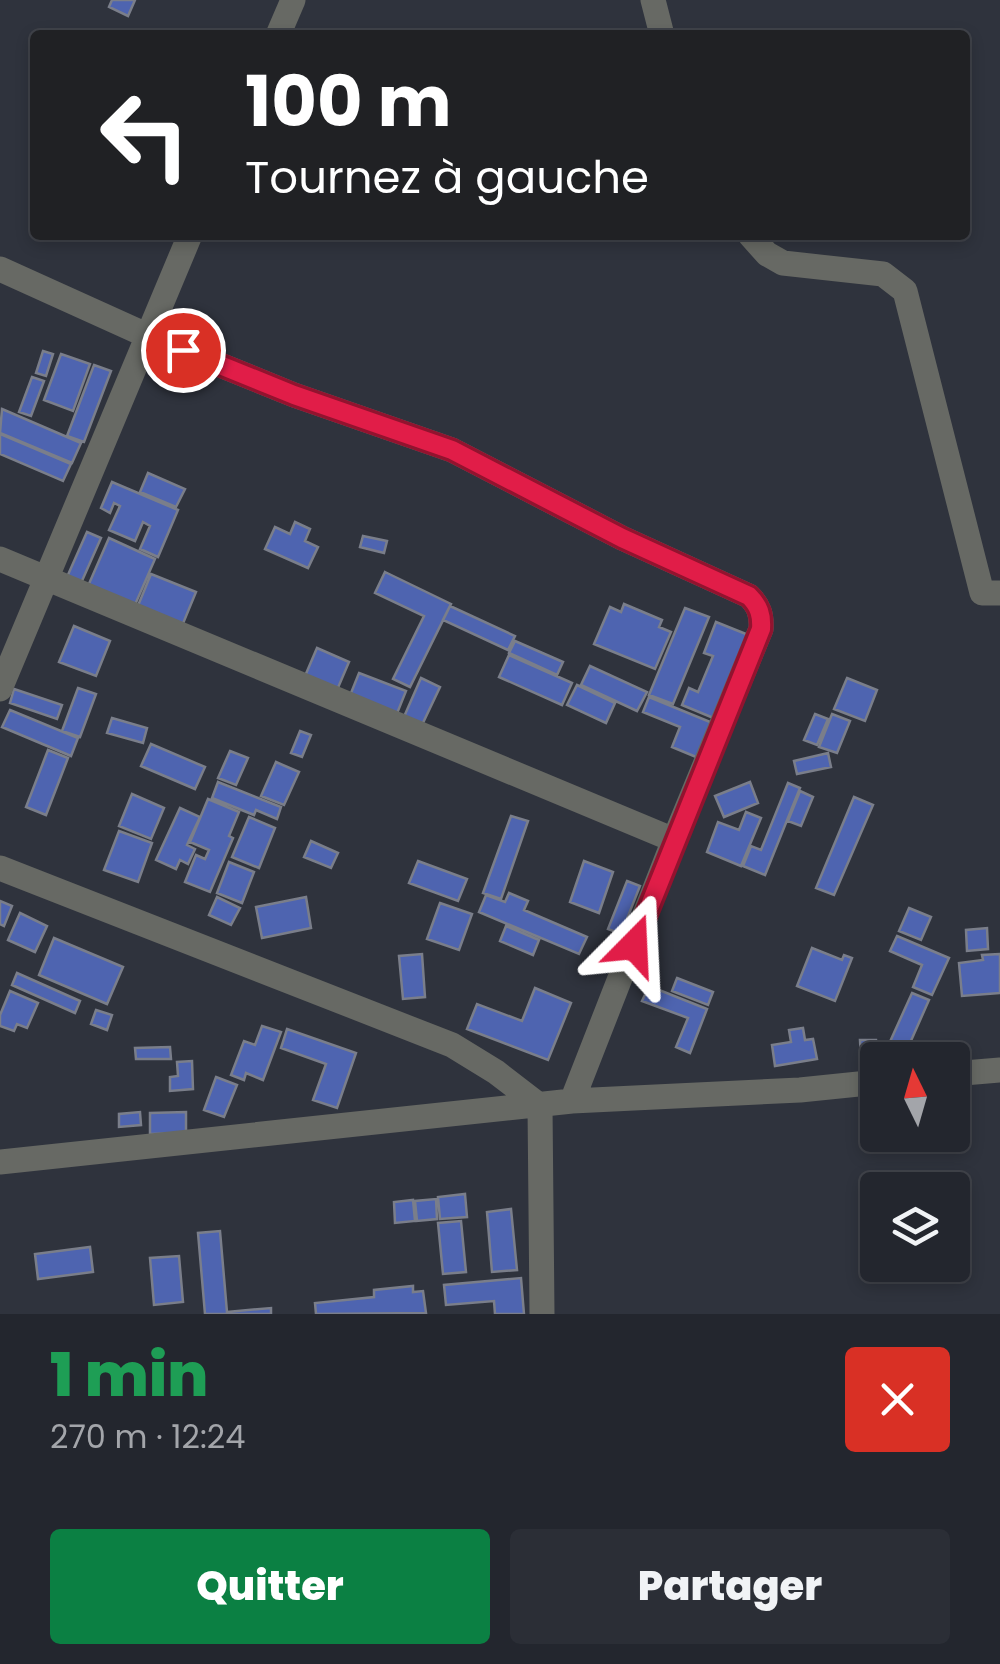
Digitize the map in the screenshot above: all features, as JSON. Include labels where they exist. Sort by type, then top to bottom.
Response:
[{"type":"street","points":[[280,30],[294,0]]},
{"type":"street","points":[[652,0],[661,30]]},
{"type":"street","points":[[0,689],[188,240]]},
{"type":"street","points":[[754,240],[783,264],[883,274],[905,291],[982,593],[1000,592]]},
{"type":"street","points":[[0,269],[146,335],[294,395],[452,450],[622,538],[749,596],[762,617],[761,629],[572,1102]]},
{"type":"street","points":[[0,559],[674,840]]},
{"type":"street","points":[[0,868],[452,1045],[540,1106]]},
{"type":"street","points":[[970,1072],[1000,1070]]},
{"type":"street","points":[[0,1162],[572,1102],[860,1084]]},
{"type":"street","points":[[540,1106],[542,1314]]},
{"type":"building","points":[[112,0],[135,0],[128,16],[109,7]]},
{"type":"building","points":[[43,351],[53,354],[46,376],[36,373]]},
{"type":"building","points":[[61,354],[90,364],[73,411],[44,400]]},
{"type":"building","points":[[94,365],[111,371],[84,442],[67,436]]},
{"type":"building","points":[[32,377],[44,381],[31,416],[19,412]]},
{"type":"building","points":[[2,409],[81,443],[72,463],[0,433]]},
{"type":"building","points":[[0,434],[71,464],[63,481],[0,454]]},
{"type":"building","points":[[148,473],[185,489],[176,507],[140,492]]},
{"type":"building","points":[[112,482],[178,510],[158,557],[140,549],[150,526],[143,522],[135,541],[109,530],[120,506],[114,503],[110,513],[101,508]]},
{"type":"building","points":[[295,522],[310,529],[305,541],[318,547],[308,568],[265,549],[275,527],[290,534]]},
{"type":"building","points":[[87,532],[101,538],[81,583],[67,577]]},
{"type":"building","points":[[363,536],[387,541],[384,553],[360,547]]},
{"type":"building","points":[[109,538],[155,559],[134,607],[88,586]]},
{"type":"building","points":[[385,572],[451,604],[410,687],[393,679],[424,616],[375,593]]},
{"type":"building","points":[[151,574],[196,592],[182,626],[137,608]]},
{"type":"building","points":[[624,604],[662,620],[659,627],[671,632],[655,669],[594,644],[610,607],[621,612]]},
{"type":"building","points":[[450,606],[515,636],[508,650],[443,620]]},
{"type":"building","points":[[685,608],[709,617],[673,704],[649,695]]},
{"type":"building","points":[[716,622],[751,636],[716,719],[682,705],[689,688],[698,692],[713,656],[704,653]]},
{"type":"building","points":[[74,626],[110,641],[96,676],[59,662]]},
{"type":"building","points":[[515,641],[563,662],[557,675],[509,653]]},
{"type":"building","points":[[317,648],[349,662],[334,697],[305,676]]},
{"type":"building","points":[[509,655],[572,683],[562,705],[499,677]]},
{"type":"building","points":[[590,666],[647,692],[637,711],[581,685]]},
{"type":"building","points":[[359,673],[406,691],[396,716],[349,698]]},
{"type":"building","points":[[421,678],[440,687],[421,727],[403,719]]},
{"type":"building","points":[[847,678],[877,690],[865,721],[834,709]]},
{"type":"building","points":[[577,685],[615,703],[606,723],[567,705]]},
{"type":"building","points":[[78,688],[96,694],[80,737],[62,731]]},
{"type":"building","points":[[14,689],[62,705],[57,719],[10,703]]},
{"type":"building","points":[[649,697],[715,724],[701,759],[672,747],[680,727],[643,712]]},
{"type":"building","points":[[10,710],[78,738],[71,756],[2,727]]},
{"type":"building","points":[[815,714],[828,719],[817,745],[804,740]]},
{"type":"building","points":[[832,714],[850,721],[837,753],[819,747]]},
{"type":"building","points":[[112,718],[147,728],[143,743],[107,733]]},
{"type":"building","points":[[300,731],[311,735],[302,757],[291,753]]},
{"type":"building","points":[[151,744],[205,767],[195,789],[141,766]]},
{"type":"building","points":[[48,750],[68,758],[46,815],[26,807]]},
{"type":"building","points":[[230,751],[248,758],[236,785],[218,778]]},
{"type":"building","points":[[828,753],[831,767],[797,774],[794,761]]},
{"type":"building","points":[[276,762],[299,772],[284,805],[261,796]]},
{"type":"building","points":[[218,782],[281,807],[277,819],[256,810],[254,815],[212,798]]},
{"type":"building","points":[[750,782],[758,803],[724,817],[715,796]]},
{"type":"building","points":[[788,783],[800,788],[765,875],[743,866],[751,846],[761,850]]},
{"type":"building","points":[[800,791],[813,797],[801,826],[788,821]]},
{"type":"building","points":[[132,794],[164,808],[151,839],[119,826]]},
{"type":"building","points":[[854,797],[873,805],[834,895],[816,888]]},
{"type":"building","points":[[208,799],[239,812],[229,836],[233,838],[210,892],[185,882],[196,855],[205,859],[209,850],[190,842]]},
{"type":"building","points":[[180,808],[200,817],[187,845],[195,849],[188,864],[180,860],[176,869],[156,860]]},
{"type":"building","points":[[746,812],[761,818],[741,866],[707,852],[718,822],[739,830]]},
{"type":"building","points":[[511,816],[528,821],[501,899],[483,893]]},
{"type":"building","points":[[249,817],[275,828],[259,868],[232,857]]},
{"type":"building","points":[[119,831],[152,843],[138,882],[104,870]]},
{"type":"building","points":[[311,841],[338,853],[331,868],[304,857]]},
{"type":"building","points":[[418,861],[467,879],[458,901],[409,883]]},
{"type":"building","points":[[584,861],[613,872],[599,913],[570,902]]},
{"type":"building","points":[[229,862],[254,872],[242,903],[217,893]]},
{"type":"building","points":[[627,881],[640,886],[621,934],[608,929]]},
{"type":"building","points":[[509,893],[528,901],[524,910],[587,937],[579,954],[479,912],[486,895],[505,902]]},
{"type":"building","points":[[217,897],[240,908],[231,925],[209,915]]},
{"type":"building","points":[[306,897],[311,928],[262,938],[256,907]]},
{"type":"building","points":[[0,901],[12,906],[4,926],[0,924]]},
{"type":"building","points":[[440,903],[472,914],[459,950],[427,939]]},
{"type":"building","points":[[909,908],[931,917],[921,940],[899,931]]},
{"type":"building","points":[[20,913],[47,926],[35,952],[8,940]]},
{"type":"building","points":[[506,926],[539,940],[533,955],[500,941]]},
{"type":"building","points":[[987,928],[988,949],[967,951],[966,930]]},
{"type":"building","points":[[897,936],[949,958],[932,995],[913,987],[922,965],[890,951]]},
{"type":"building","points":[[54,938],[123,967],[107,1004],[39,975]]},
{"type":"building","points":[[812,948],[842,960],[844,955],[852,958],[835,1001],[797,986]]},
{"type":"building","points":[[422,954],[425,997],[403,999],[399,956]]},
{"type":"building","points":[[1000,954],[1000,993],[962,996],[959,963]]},
{"type":"building","points":[[17,973],[80,1001],[75,1013],[12,985]]},
{"type":"building","points":[[677,978],[713,992],[708,1005],[672,991]]},
{"type":"building","points":[[649,986],[707,1009],[690,1053],[676,1047],[688,1018],[642,1001]]},
{"type":"building","points":[[535,988],[571,1003],[548,1060],[467,1029],[477,1004],[522,1021]]},
{"type":"building","points":[[10,991],[38,1003],[27,1028],[17,1024],[14,1031],[0,1026],[0,1015]]},
{"type":"building","points":[[912,993],[929,1000],[910,1042],[890,1042]]},
{"type":"building","points":[[96,1010],[112,1015],[107,1030],[91,1024]]},
{"type":"building","points":[[262,1026],[281,1032],[263,1080],[246,1073],[244,1080],[231,1075],[244,1041],[255,1045]]},
{"type":"building","points":[[803,1028],[805,1040],[813,1039],[817,1059],[775,1066],[772,1045],[791,1042],[789,1030]]},
{"type":"building","points":[[287,1029],[356,1053],[337,1108],[313,1100],[326,1064],[281,1048]]},
{"type":"building","points":[[170,1047],[171,1059],[136,1059],[135,1048]]},
{"type":"building","points":[[192,1061],[193,1089],[170,1091],[170,1077],[178,1076],[177,1062]]},
{"type":"building","points":[[216,1077],[237,1085],[224,1117],[204,1110]]},
{"type":"building","points":[[140,1112],[141,1125],[119,1127],[119,1114]]},
{"type":"building","points":[[186,1112],[186,1133],[150,1134],[150,1113]]},
{"type":"building","points":[[465,1194],[467,1217],[440,1219],[438,1197]]},
{"type":"building","points":[[436,1199],[437,1219],[417,1221],[415,1201]]},
{"type":"building","points":[[413,1200],[415,1221],[395,1223],[394,1202]]},
{"type":"building","points":[[511,1209],[517,1270],[492,1272],[487,1212]]},
{"type":"building","points":[[461,1221],[466,1272],[443,1274],[438,1223]]},
{"type":"building","points":[[220,1231],[227,1312],[271,1308],[271,1314],[205,1314],[198,1233]]},
{"type":"building","points":[[90,1247],[93,1272],[38,1279],[35,1254]]},
{"type":"building","points":[[179,1256],[183,1302],[154,1305],[150,1258]]},
{"type":"building","points":[[521,1278],[524,1314],[495,1314],[494,1301],[446,1305],[444,1285]]},
{"type":"building","points":[[413,1286],[413,1292],[423,1291],[426,1313],[316,1314],[315,1303],[374,1297],[374,1290]]},
{"type":"route","points":[[183,350],[294,395],[375,420],[452,450],[622,538],[749,596],[757,604],[761,629],[634,945]]}]
